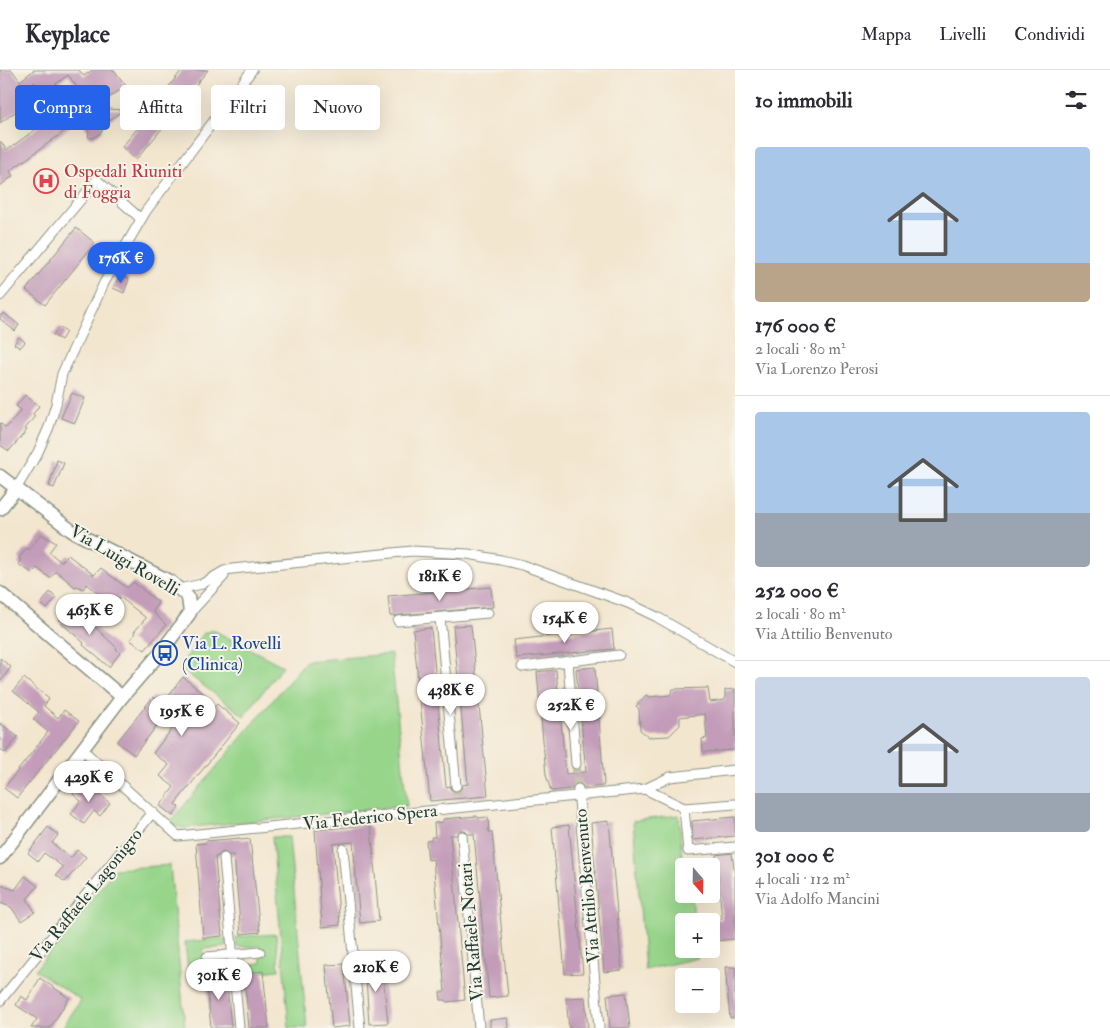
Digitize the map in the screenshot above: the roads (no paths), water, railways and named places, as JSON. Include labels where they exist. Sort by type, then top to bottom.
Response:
[{"type":"street","points":[[0,509],[16,489],[38,452],[49,427],[62,374],[104,282],[141,219],[252,70]]},
{"type":"street","points":[[0,296],[97,180],[141,219]]},
{"type":"street","name":"Via Luigi Rovelli","points":[[0,476],[72,531],[171,582],[188,597],[190,613],[161,652],[122,697],[0,858]]},
{"type":"street","points":[[179,589],[202,584],[224,571],[232,569],[412,551],[468,554],[522,565],[628,603],[658,617],[735,662]]},
{"type":"street","points":[[190,613],[221,578],[232,569]]},
{"type":"street","points":[[0,593],[122,697]]},
{"type":"street","points":[[398,622],[488,614]]},
{"type":"street","points":[[440,618],[456,786]]},
{"type":"street","points":[[522,667],[619,655]]},
{"type":"street","points":[[568,662],[576,764]]},
{"type":"street","name":"Via Federico Spera","points":[[83,750],[178,836],[458,803],[579,792],[645,790],[684,808],[735,804]]},
{"type":"street","points":[[645,790],[670,777],[735,770]]},
{"type":"street","name":"Via Attilio Benvenuto","points":[[579,792],[599,1028]]},
{"type":"street","points":[[684,808],[688,851],[735,847]]},
{"type":"street","name":"Via Raffaele Lagonigro","points":[[0,1001],[153,812]]},
{"type":"street","name":"Via Raffaele Notari","points":[[462,836],[479,1028]]},
{"type":"street","points":[[343,849],[360,1028]]},
{"type":"street","points":[[224,858],[239,1028]]},
{"type":"street","points":[[207,957],[260,952]]},
{"type":"tunnel","points":[[576,764],[578,789]]},
{"type":"tunnel","points":[[456,786],[457,799]]},
{"type":"place","name":"Ospedali Riuniti di Foggia","points":[[46,181]]},
{"type":"place","name":"Via L. Rovelli (Clinica)","points":[[165,653]]}]
